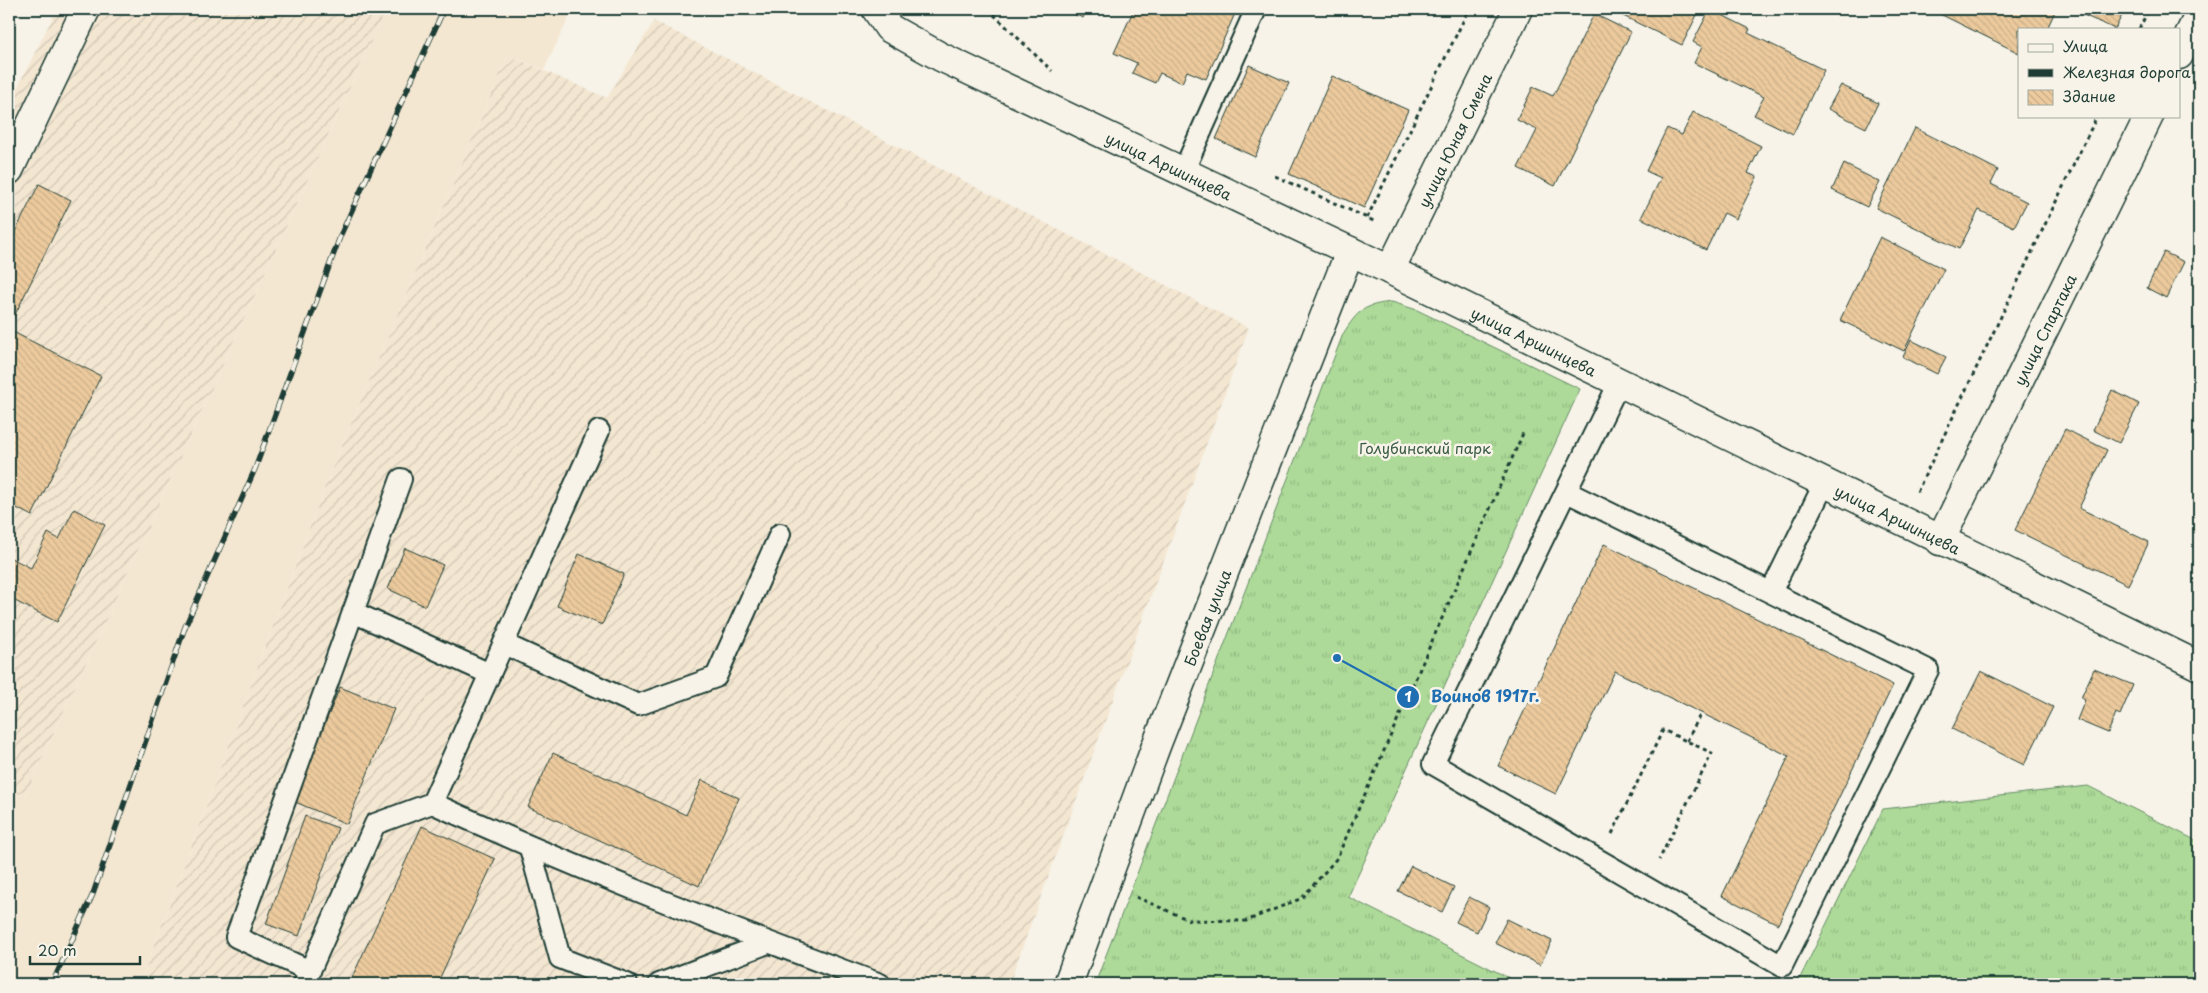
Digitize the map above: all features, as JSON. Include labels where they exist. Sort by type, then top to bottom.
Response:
[{"type":"street","points":[[9,170],[86,9]]},
{"type":"street","name":"улица Аршинцева","points":[[876,9],[889,28],[941,57],[1390,270],[1940,541],[2199,666]]},
{"type":"street","name":"улица Юная Смена","points":[[1390,270],[1518,9]]},
{"type":"street","points":[[2180,54],[2199,15]]},
{"type":"street","name":"улица Спартака","points":[[1940,541],[2148,118]]},
{"type":"street","name":"Боевая улица","points":[[1068,984],[1156,746],[1350,251]]},
{"type":"lane","points":[[1183,172],[1256,9]]},
{"type":"lane","points":[[1567,492],[1928,670],[1782,966],[1433,764],[1620,383]]},
{"type":"lane","points":[[432,803],[599,431]]},
{"type":"lane","points":[[401,480],[236,937],[307,978],[376,824],[432,803],[530,848],[768,943],[880,984]]},
{"type":"lane","points":[[1771,592],[1824,484]]},
{"type":"lane","points":[[504,644],[638,705],[716,677],[780,534]]},
{"type":"lane","points":[[353,612],[490,674]]},
{"type":"lane","points":[[530,848],[560,958],[602,980],[626,984]]},
{"type":"lane","points":[[659,984],[768,943]]},
{"type":"path","points":[[1367,218],[1469,9]]},
{"type":"path","points":[[2140,28],[2150,9]]},
{"type":"path","points":[[1902,522],[2096,118]]},
{"type":"path","points":[[1106,883],[1189,920],[1246,921],[1302,898],[1337,858],[1524,432]]},
{"type":"path","points":[[1687,741],[1701,713]]},
{"type":"path","points":[[1599,860],[1663,730],[1712,753],[1645,887]]},
{"type":"shaded area","points":[[57,9],[386,9],[25,796],[9,791],[9,104]]},
{"type":"shaded area","points":[[386,9],[573,9],[544,70],[508,55],[330,473],[140,984],[9,984],[9,791],[25,796]]},
{"type":"shaded area","points":[[654,21],[1249,328],[1009,984],[140,984],[330,473],[508,55],[607,98]]},
{"type":"green space","name":"Голубинский парк","points":[[1392,302],[1417,310],[1580,389],[1348,897],[1521,984],[1095,984],[1343,334],[1353,319],[1363,310],[1375,305]]},
{"type":"green space","points":[[2088,786],[2199,842],[2199,984],[1797,984],[1883,809]]},
{"type":"building","points":[[1062,9],[1087,9],[1083,18]]},
{"type":"building","points":[[1134,9],[1237,9],[1206,79],[1187,71],[1182,83],[1160,73],[1155,83],[1132,73],[1137,63],[1114,53]]},
{"type":"building","points":[[1609,9],[1700,9],[1682,45]]},
{"type":"building","points":[[1710,9],[1750,29],[1748,33],[1824,70],[1793,134],[1754,115],[1764,97],[1694,63],[1702,47],[1693,42]]},
{"type":"building","points":[[1923,9],[1935,9],[1932,13]]},
{"type":"building","points":[[1938,9],[2056,9],[2047,28],[2018,28],[2018,53],[1936,12]]},
{"type":"building","points":[[2070,9],[2125,9],[2116,28]]},
{"type":"building","points":[[1594,14],[1631,32],[1555,186],[1518,168],[1537,130],[1517,120],[1533,87],[1553,96]]},
{"type":"building","points":[[1249,65],[1289,83],[1255,157],[1216,139]]},
{"type":"building","points":[[1332,76],[1408,110],[1364,208],[1289,174]]},
{"type":"building","points":[[1841,85],[1878,103],[1866,128],[1828,109]]},
{"type":"building","points":[[1693,112],[1761,146],[1748,173],[1757,177],[1736,219],[1724,213],[1706,250],[1641,218],[1661,178],[1646,171],[1667,128],[1682,135]]},
{"type":"building","points":[[1915,128],[1998,170],[1991,184],[2027,202],[2014,227],[1979,210],[1959,249],[1876,208]]},
{"type":"building","points":[[1844,164],[1880,182],[1867,207],[1832,190]]},
{"type":"building","points":[[39,184],[71,200],[9,327],[9,244]]},
{"type":"building","points":[[1880,237],[1944,269],[1904,351],[1840,320]]},
{"type":"building","points":[[2164,252],[2184,262],[2166,298],[2147,288]]},
{"type":"building","points":[[11,331],[101,376],[32,516],[9,504],[9,334]]},
{"type":"building","points":[[1911,340],[1946,357],[1937,374],[1903,357]]},
{"type":"building","points":[[2112,390],[2139,404],[2119,443],[2093,430]]},
{"type":"building","points":[[2065,429],[2107,450],[2079,508],[2149,542],[2128,585],[2015,530]]},
{"type":"building","points":[[74,509],[105,525],[57,622],[9,598],[9,557],[31,568],[48,533],[59,539]]},
{"type":"building","points":[[1604,544],[1893,685],[1778,924],[1722,896],[1789,756],[1615,671],[1556,794],[1498,766]]},
{"type":"building","points":[[405,548],[443,565],[425,606],[388,589]]},
{"type":"building","points":[[579,554],[624,574],[602,625],[557,606]]},
{"type":"building","points":[[2094,669],[2133,685],[2120,715],[2116,713],[2108,733],[2077,720],[2085,700],[2081,698]]},
{"type":"building","points":[[1981,671],[2053,707],[2024,765],[1952,729]]},
{"type":"building","points":[[340,687],[394,709],[347,824],[293,801]]},
{"type":"building","points":[[553,753],[686,815],[702,780],[739,798],[699,886],[528,807]]},
{"type":"building","points":[[305,816],[338,828],[299,936],[266,924]]},
{"type":"building","points":[[422,826],[495,859],[437,984],[349,984]]},
{"type":"building","points":[[1411,866],[1454,887],[1442,912],[1398,891]]},
{"type":"building","points":[[1469,897],[1489,907],[1477,932],[1456,922]]},
{"type":"building","points":[[1507,919],[1552,941],[1540,965],[1495,943]]},
{"type":"railway","points":[[52,984],[93,894],[185,627],[255,469],[341,234],[444,9]]},
{"type":"place","name":"Воинов 1917г.","points":[[1337,658]]}]
